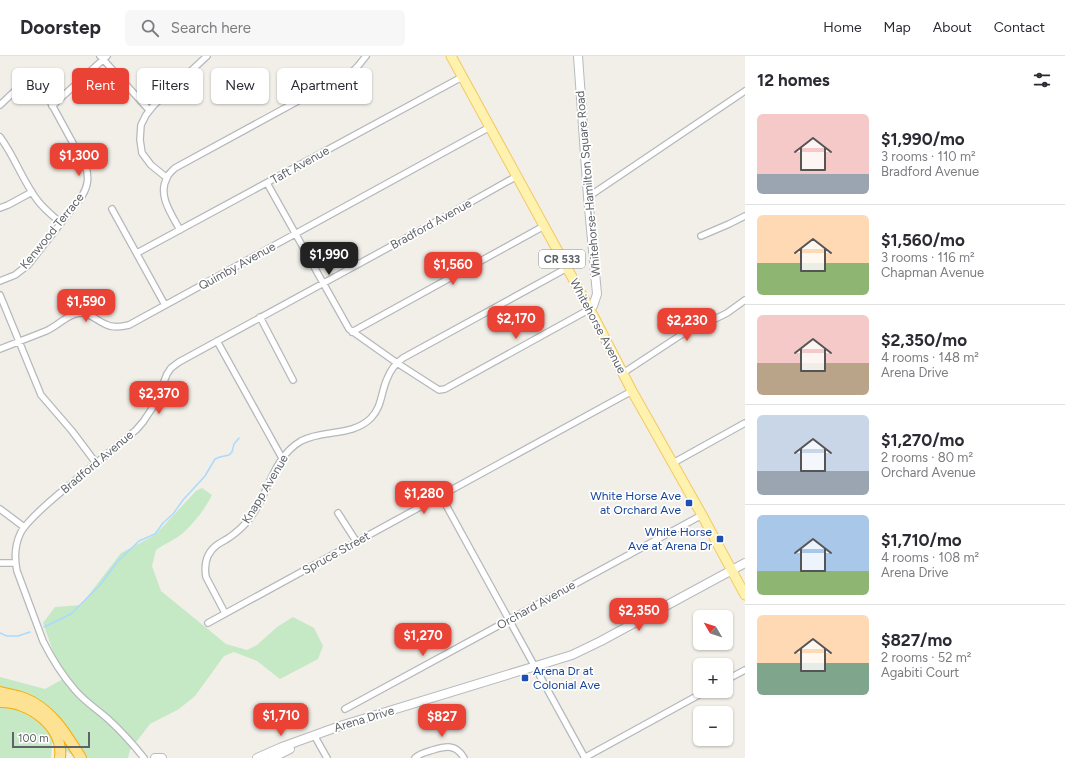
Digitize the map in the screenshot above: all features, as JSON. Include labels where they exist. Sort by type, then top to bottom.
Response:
[{"type":"highway","points":[[0,692],[25,699],[47,712],[65,732],[81,758]]},
{"type":"highway","points":[[0,702],[8,702],[26,708],[44,719],[51,726],[58,737],[61,751],[60,758]]},
{"type":"main road","name":"Whitehorse Avenue","points":[[451,56],[590,309],[632,391],[745,595]]},
{"type":"main road","name":"Whitehorse-Hamilton Square Road","points":[[578,56],[588,197],[597,294],[593,306],[590,309]]},
{"type":"main road","name":"Arena Drive","points":[[257,758],[340,726],[572,655],[588,648],[745,563]]},
{"type":"main road","name":"Arena Drive","points":[[272,758],[314,735]]},
{"type":"main road","points":[[155,758],[162,758]]},
{"type":"street","points":[[166,178],[151,165],[142,153],[140,147],[140,132],[143,119],[149,110],[207,56]]},
{"type":"street","points":[[180,230],[164,199],[166,178],[170,173],[178,166],[353,70],[366,56]]},
{"type":"street","points":[[52,106],[103,57],[149,110]]},
{"type":"street","name":"Taft Avenue","points":[[137,253],[462,77]]},
{"type":"street","name":"Kenwood Terrace","points":[[0,105],[20,86],[33,84],[41,88],[45,92],[86,167],[88,179],[82,196],[28,265],[15,275],[0,281]]},
{"type":"street","points":[[588,197],[745,91]]},
{"type":"street","name":"Quimby Avenue","points":[[0,349],[48,330],[68,316],[74,314],[85,313],[111,326],[123,327],[129,325],[490,127]]},
{"type":"street","points":[[0,137],[13,156],[32,192],[45,209],[61,222]]},
{"type":"street","name":"Bradford Avenue","points":[[144,758],[120,730],[76,691],[55,664],[43,641],[17,571],[15,555],[17,541],[24,527],[53,499],[136,430],[155,404],[167,374],[171,368],[179,362],[517,176]]},
{"type":"street","points":[[267,183],[349,329],[439,390],[451,386],[590,309]]},
{"type":"street","points":[[0,208],[32,192]]},
{"type":"street","points":[[112,209],[165,305]]},
{"type":"street","points":[[701,236],[745,216]]},
{"type":"street","points":[[352,332],[544,226]]},
{"type":"street","name":"Knapp Avenue","points":[[225,613],[206,577],[205,571],[207,558],[212,549],[237,532],[250,518],[282,458],[294,446],[309,438],[353,429],[366,422],[372,417],[380,405],[386,380],[397,362],[567,268]]},
{"type":"street","points":[[0,294],[41,395],[72,431],[96,463]]},
{"type":"street","points":[[623,373],[687,331],[727,313],[745,300]]},
{"type":"street","points":[[260,317],[293,380]]},
{"type":"street","points":[[216,341],[282,458]]},
{"type":"street","name":"Spruce Street","points":[[208,623],[632,391]]},
{"type":"street","points":[[673,463],[745,423]]},
{"type":"street","points":[[441,496],[536,666],[585,758],[693,698]]},
{"type":"street","points":[[0,509],[24,527]]},
{"type":"street","points":[[338,513],[356,541]]},
{"type":"street","name":"Orchard Avenue","points":[[345,709],[372,697],[702,515]]},
{"type":"street","points":[[0,563],[16,563]]},
{"type":"street","points":[[733,676],[745,670]]},
{"type":"street","points":[[314,735],[327,758]]},
{"type":"street","points":[[415,758],[423,752],[448,746],[457,749],[464,758]]},
{"type":"green space","points":[[202,488],[212,495],[199,515],[177,538],[156,550],[152,566],[161,591],[226,644],[247,650],[257,645],[277,627],[293,617],[314,628],[323,646],[318,659],[280,679],[257,661],[234,652],[224,656],[195,696],[179,709],[150,724],[130,750],[128,758],[78,758],[52,743],[51,758],[0,758],[0,677],[45,689],[63,679],[43,623],[55,607],[81,605],[121,553],[155,535],[196,491]]},
{"type":"waterway","points":[[44,627],[71,614],[100,585],[117,562],[139,541],[155,534],[205,476],[215,459],[229,455],[232,452],[234,444],[239,438]]},
{"type":"waterway","points":[[0,633],[7,636],[18,636],[30,632]]},
{"type":"place","name":"White Horse Ave at Orchard Ave","points":[[689,503]]},
{"type":"place","name":"White Horse Ave at Arena Dr","points":[[720,539]]},
{"type":"place","name":"Arena Dr at Colonial Ave","points":[[525,678]]}]
